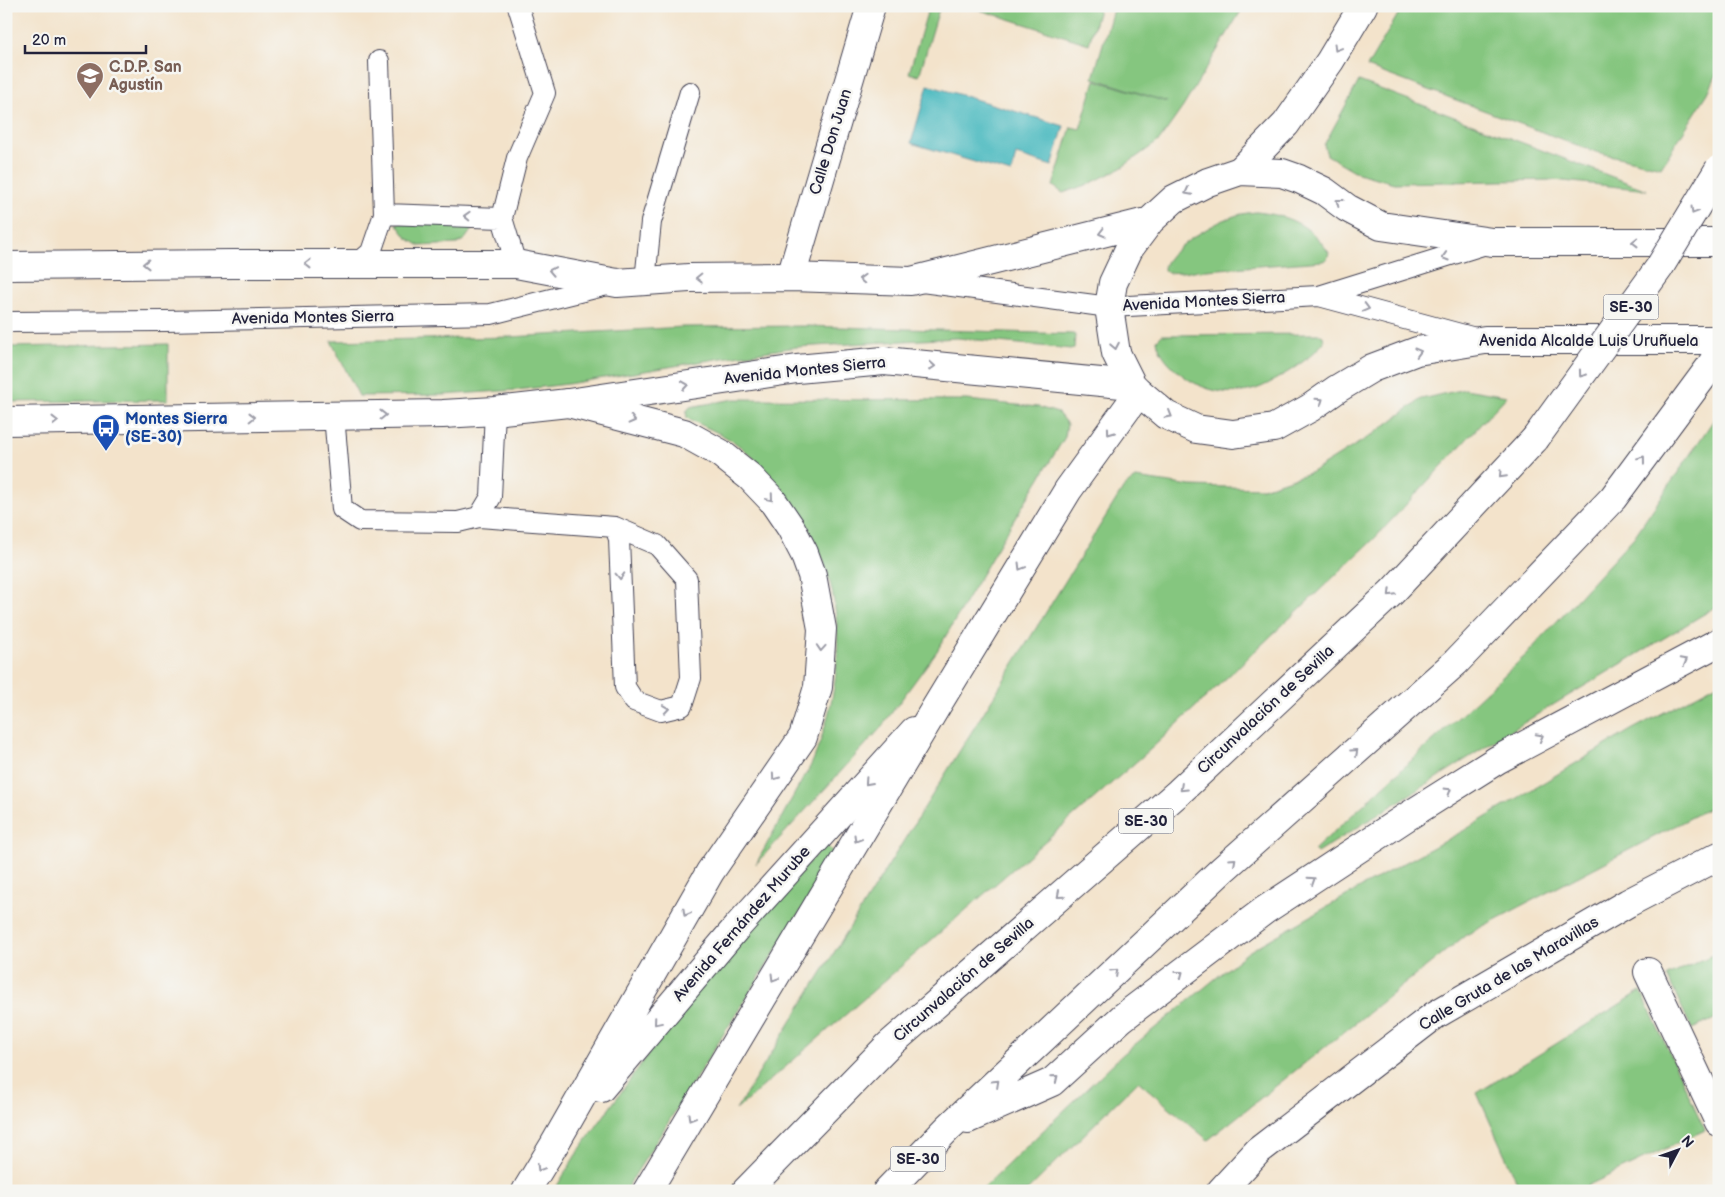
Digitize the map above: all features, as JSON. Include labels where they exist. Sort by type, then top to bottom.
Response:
[{"type":"main road","name":"Calle Don Juan","points":[[791,277],[871,6]]},
{"type":"main road","points":[[1240,171],[1286,124],[1330,61],[1363,6]]},
{"type":"main road","name":"Circunvalación de Sevilla","points":[[746,1191],[889,1045],[1178,792],[1392,592],[1535,439],[1659,268],[1719,169]]},
{"type":"main road","points":[[647,1191],[1068,490],[1136,388],[1116,353],[1109,307],[1113,283],[1128,248],[1150,222],[1174,199],[1208,182],[1240,171],[1282,173],[1324,191],[1347,208],[1382,226],[1492,242],[1719,242]]},
{"type":"main road","name":"Avenida Montes Sierra","points":[[6,266],[516,264],[617,283],[689,278],[791,277],[910,281],[1150,222]]},
{"type":"main road","name":"Avenida Alcalde Luis Uruñuela","points":[[1136,388],[1166,415],[1196,429],[1233,434],[1274,428],[1310,408],[1372,368],[1417,351],[1485,340],[1719,340]]},
{"type":"main road","name":"SE-30","points":[[887,1191],[948,1128],[1222,870],[1456,662],[1613,498],[1710,367],[1719,352]]},
{"type":"main road","name":"Avenida Montes Sierra","points":[[6,422],[443,414],[495,411],[568,403],[797,369],[884,361],[1136,388]]},
{"type":"main road","name":"Avenida Montes Sierra","points":[[568,403],[692,436],[720,452],[750,477],[772,500],[804,553],[812,575],[822,629],[818,687],[803,737]]},
{"type":"main road","points":[[948,1128],[1052,1082],[1122,1018],[1265,910],[1404,818],[1498,760],[1719,642]]},
{"type":"main road","name":"Avenida Fernández Murube","points":[[554,1145],[737,927],[936,707]]},
{"type":"main road","name":"Avenida Fernández Murube","points":[[526,1191],[710,872],[803,737]]},
{"type":"main road","name":"Calle Gruta de las Maravillas","points":[[1221,1191],[1258,1151],[1435,1015],[1628,903],[1719,856]]},
{"type":"main road","points":[[1648,972],[1719,1122]]},
{"type":"lane","points":[[516,264],[502,218],[517,158],[545,93],[518,6]]},
{"type":"lane","points":[[357,264],[371,252],[384,214],[379,61]]},
{"type":"lane","points":[[645,281],[651,222],[690,92]]},
{"type":"lane","points":[[384,214],[502,218]]},
{"type":"lane","points":[[1319,296],[1492,242]]},
{"type":"lane","name":"Avenida Montes Sierra","points":[[910,281],[1109,307],[1319,296]]},
{"type":"lane","name":"Avenida Montes Sierra","points":[[6,322],[165,321],[491,314],[617,283]]},
{"type":"lane","points":[[1319,296],[1485,340]]},
{"type":"lane","points":[[479,517],[491,497],[495,411]]},
{"type":"lane","points":[[334,415],[342,509],[360,521],[458,522],[479,517],[616,527],[657,545],[687,579],[692,678],[682,706],[660,711],[634,701],[625,687],[619,539],[616,527]]},
{"type":"green space","points":[[929,6],[940,6],[919,76],[909,73]]},
{"type":"green space","points":[[967,6],[1100,6],[1089,44]]},
{"type":"green space","points":[[1114,6],[1244,6],[1183,107],[1159,141],[1121,168],[1091,183],[1063,193],[1053,186],[1071,127],[1080,129],[1095,80],[1167,102],[1093,78]]},
{"type":"green space","points":[[1403,6],[1719,6],[1719,69],[1708,93],[1661,167],[1596,152],[1367,67]]},
{"type":"green space","points":[[1359,81],[1647,190],[1554,180],[1394,183],[1358,173],[1327,155],[1324,145]]},
{"type":"green space","points":[[1256,212],[1268,213],[1298,223],[1322,243],[1329,253],[1327,259],[1323,261],[1168,273],[1164,270],[1171,255],[1201,232],[1232,217]]},
{"type":"green space","points":[[396,223],[476,224],[465,239],[457,244],[420,246],[407,238]]},
{"type":"green space","points":[[806,326],[1075,335],[1074,348],[1071,349],[957,338],[797,347],[568,384],[517,390],[443,395],[359,396],[331,341],[510,337],[683,327]]},
{"type":"green space","points":[[1319,334],[1323,336],[1324,342],[1303,362],[1265,385],[1240,392],[1209,389],[1190,380],[1177,371],[1166,359],[1160,350],[1157,340],[1162,335]]},
{"type":"green space","points":[[168,344],[168,400],[6,402],[6,347]]},
{"type":"green space","points":[[1465,389],[1507,396],[1374,539],[1152,748],[736,1110],[1124,487],[1136,478],[1191,486],[1263,488],[1312,472],[1375,433],[1421,399]]},
{"type":"green space","points":[[734,399],[967,400],[1038,407],[1058,413],[1067,424],[1065,437],[937,651],[879,730],[756,864],[814,758],[826,723],[834,688],[837,654],[836,619],[831,585],[820,552],[804,520],[783,490],[760,464],[741,447],[687,418],[686,412],[690,407]]},
{"type":"green space","points":[[1719,412],[1719,605],[1538,714],[1317,853],[1314,850],[1526,655],[1634,537]]},
{"type":"green space","points":[[1719,683],[1719,803],[1466,935],[1208,1140],[1138,1081],[1027,1191],[980,1191],[1122,1055],[1248,952],[1463,831],[1631,730]]},
{"type":"green space","points":[[825,844],[836,855],[625,1191],[554,1191],[575,1156],[678,1013]]},
{"type":"green space","points":[[1719,952],[1719,1017],[1692,1029],[1667,976]]},
{"type":"green space","points":[[1641,991],[1705,1130],[1576,1191],[1521,1191],[1477,1093]]},
{"type":"water","points":[[928,85],[1064,126],[1052,166],[1016,155],[1011,173],[911,143]]},
{"type":"place","name":"C.D.P. San Agustín","points":[[90,100]]},
{"type":"place","name":"Montes Sierra (SE-30)","points":[[106,452]]}]
